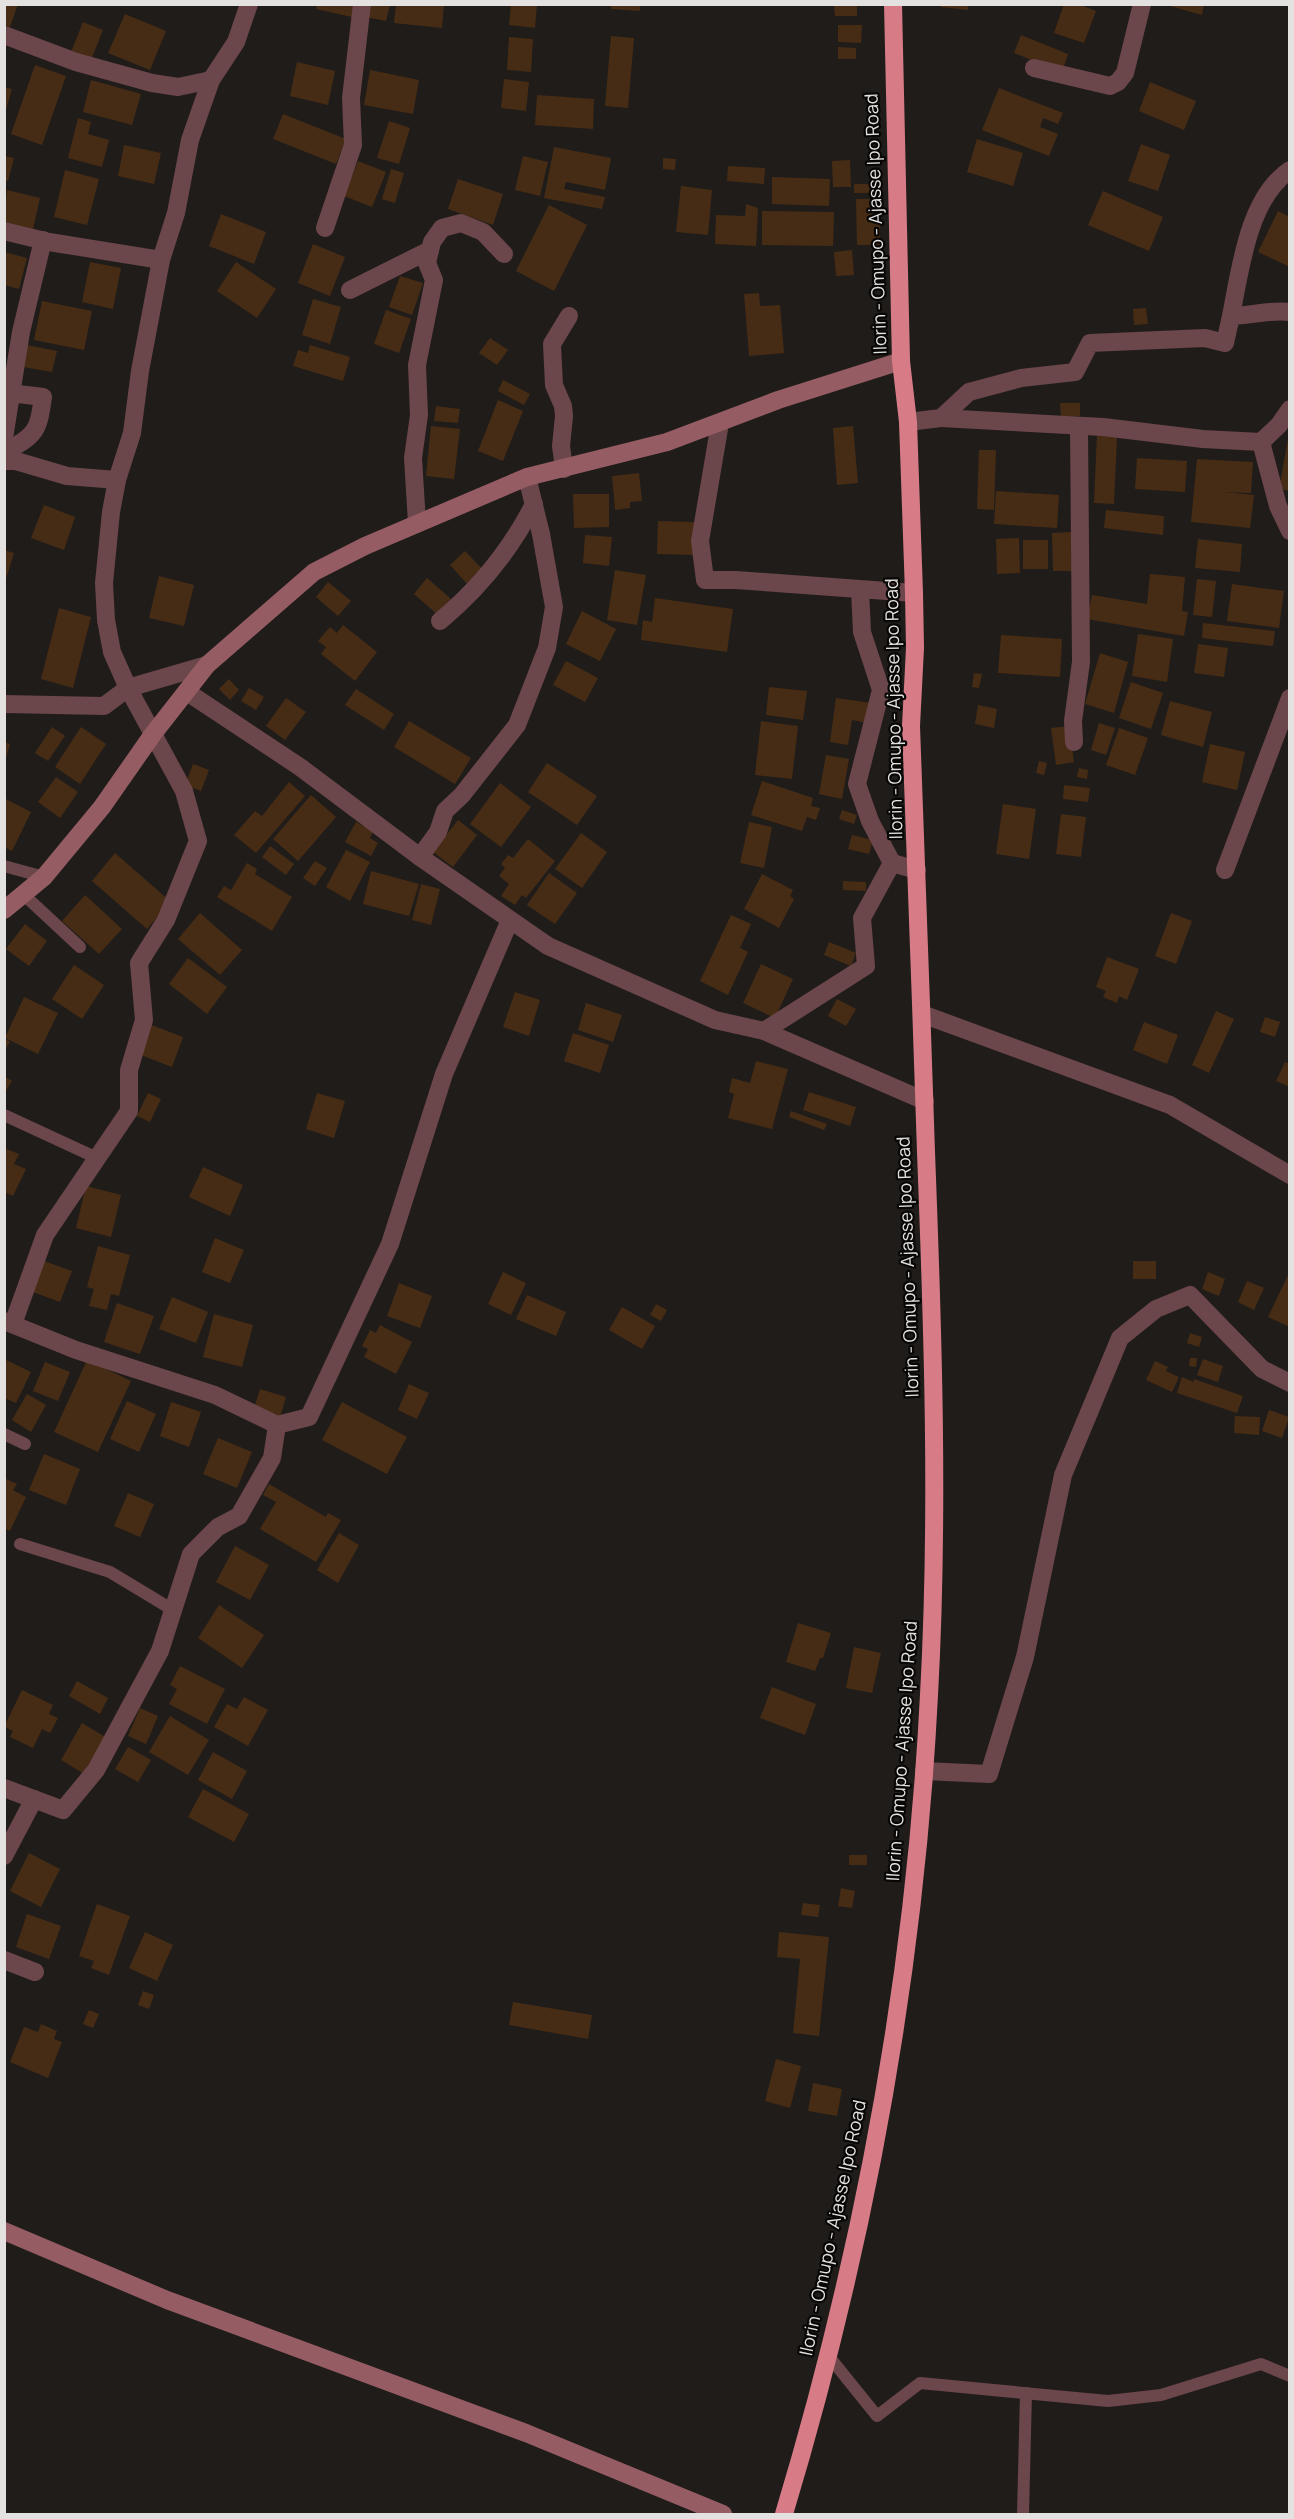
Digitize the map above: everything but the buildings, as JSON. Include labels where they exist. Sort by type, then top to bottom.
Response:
[{"type":"highway","name":"Ilorin - Omupo - Ajasse Ipo Road","points":[[784,2514],[827,2354],[863,2204],[886,2082],[914,1889],[932,1635],[932,1328],[911,726],[915,648],[914,593],[908,422],[901,361],[893,4]]},
{"type":"street","points":[[249,4],[236,42],[211,81],[190,140],[176,213],[160,260],[140,371],[132,433],[117,480],[111,512],[105,572],[106,620],[112,652],[128,688],[184,791],[198,841],[166,920],[139,963],[144,1020],[129,1070],[129,1112],[45,1235],[9,1322],[76,1350],[214,1395],[277,1425],[309,1417],[390,1244],[444,1074],[510,920]]},
{"type":"street","points":[[325,228],[353,145],[351,98],[362,4]]},
{"type":"street","points":[[1034,68],[1086,78],[1110,86],[1118,82],[1125,73],[1142,4]]},
{"type":"street","points":[[4,35],[76,62],[152,83],[178,87],[211,81]]},
{"type":"street","points":[[941,418],[969,392],[1021,378],[1075,372],[1090,343],[1196,338],[1225,343],[1249,232],[1266,195],[1290,170]]},
{"type":"street","points":[[417,523],[413,458],[419,415],[417,365],[434,280],[428,263],[432,242],[442,228],[461,223],[483,232],[504,254]]},
{"type":"street","points":[[4,231],[160,260]]},
{"type":"street","points":[[4,438],[21,332],[43,240]]},
{"type":"street","points":[[350,290],[430,250]]},
{"type":"street","points":[[1230,316],[1250,316],[1279,310],[1290,312]]},
{"type":"street","points":[[564,469],[561,446],[564,416],[563,406],[554,385],[552,344],[569,316]]},
{"type":"street","points":[[4,910],[44,877],[102,807],[153,734],[207,665],[314,572],[365,546],[527,477],[667,442],[778,400],[901,361]]},
{"type":"street","points":[[4,453],[30,436],[39,426],[43,397],[10,393]]},
{"type":"street","points":[[908,422],[941,418],[1103,427],[1203,440],[1261,442],[1279,425],[1290,409]]},
{"type":"street","points":[[720,423],[700,540],[705,580],[736,580],[914,593]]},
{"type":"street","points":[[1074,742],[1073,721],[1081,662],[1079,427]]},
{"type":"street","points":[[1261,442],[1278,506],[1290,531]]},
{"type":"street","points":[[4,461],[16,461],[67,476],[117,480]]},
{"type":"street","points":[[420,857],[438,832],[445,811],[462,795],[517,725],[547,648],[554,607],[527,477]]},
{"type":"street","points":[[440,621],[469,597],[500,560],[518,534],[534,504]]},
{"type":"street","points":[[860,590],[862,632],[881,690],[857,784],[870,821],[892,863],[917,870]]},
{"type":"street","points":[[4,704],[104,706],[128,688],[207,665]]},
{"type":"street","points":[[187,693],[300,766],[420,857],[548,946],[715,1020],[764,1031],[925,1101]]},
{"type":"street","points":[[1225,870],[1290,698]]},
{"type":"street","points":[[764,1031],[866,966],[862,918],[892,863]]},
{"type":"street","points":[[922,1014],[1170,1106],[1290,1175]]},
{"type":"street","points":[[924,1770],[989,1774],[1025,1658],[1063,1475],[1119,1338],[1156,1310],[1190,1295],[1263,1369],[1290,1383]]},
{"type":"street","points":[[4,1788],[63,1810],[96,1770],[160,1651],[191,1554],[218,1527],[238,1516],[272,1458],[277,1425]]},
{"type":"street","points":[[4,1856],[34,1799]]},
{"type":"street","points":[[4,1960],[35,1972]]},
{"type":"street","points":[[4,2231],[167,2300],[526,2433],[723,2514]]},
{"type":"lane","points":[[4,866],[44,877]]},
{"type":"lane","points":[[23,894],[80,947]]},
{"type":"lane","points":[[4,1115],[98,1158]]},
{"type":"lane","points":[[4,1434],[25,1444]]},
{"type":"lane","points":[[20,1544],[110,1572],[173,1610]]},
{"type":"lane","points":[[827,2354],[877,2416],[920,2384],[1108,2401],[1161,2395],[1261,2364],[1290,2376]]},
{"type":"lane","points":[[1023,2514],[1026,2393]]}]
